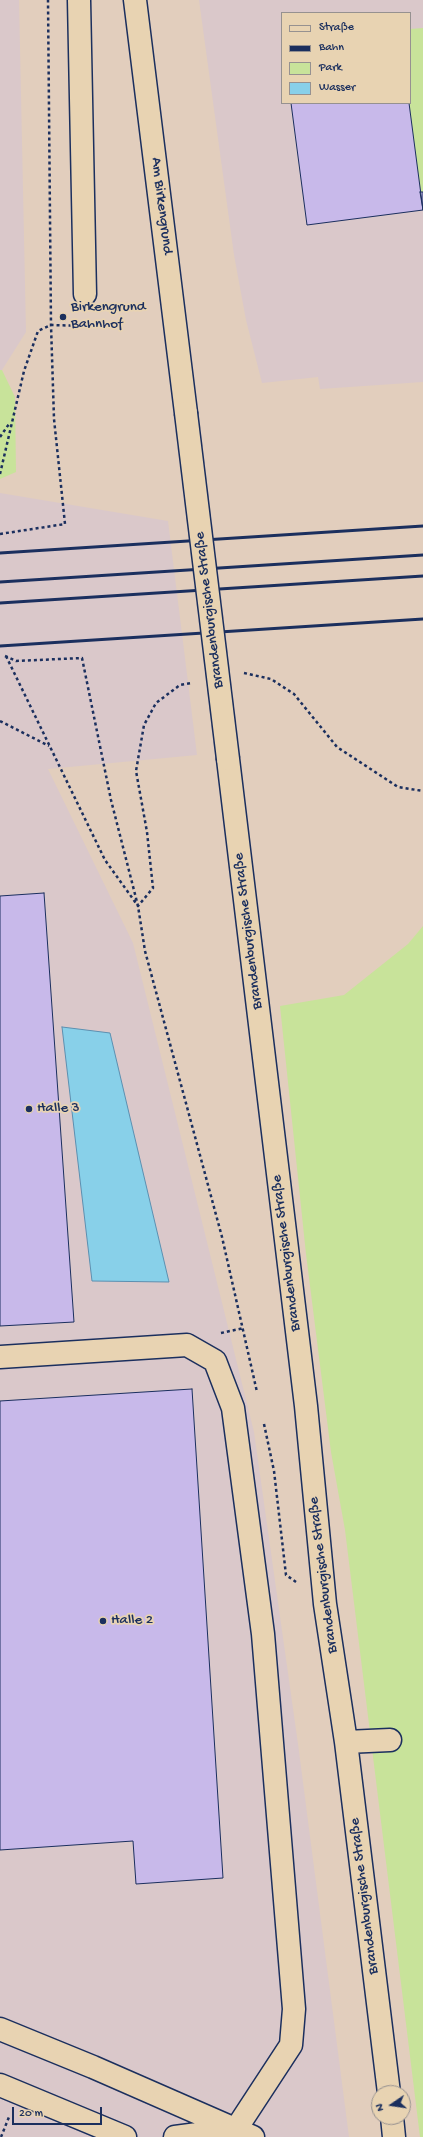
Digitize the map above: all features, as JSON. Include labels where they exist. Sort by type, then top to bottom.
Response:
[{"type":"street","points":[[79,0],[85,294]]},
{"type":"street","name":"Am Birkengrund","points":[[135,0],[186,413]]},
{"type":"street","name":"Brandenburgische Straße","points":[[186,413],[305,1398],[325,1604],[346,1742],[388,2085]]},
{"type":"street","points":[[0,1357],[186,1345],[215,1361],[233,1408],[263,1634],[294,2009],[292,2045],[241,2134]]},
{"type":"street","points":[[346,1742],[390,1740]]},
{"type":"street","points":[[0,2029],[94,2067],[241,2134]]},
{"type":"street","points":[[0,2085],[125,2137]]},
{"type":"street","points":[[393,2125],[394,2137]]},
{"type":"street","points":[[175,2137],[241,2134]]},
{"type":"path","points":[[0,534],[65,524],[54,419],[51,325],[51,117],[48,0]]},
{"type":"path","points":[[0,474],[24,371],[38,331],[51,325],[84,326]]},
{"type":"path","points":[[0,437],[11,422]]},
{"type":"path","points":[[138,906],[105,860],[6,656],[16,661],[82,658],[110,792],[138,906],[145,951],[222,1237],[258,1396]]},
{"type":"path","points":[[0,722],[49,746]]},
{"type":"path","points":[[263,1418],[274,1471],[286,1575],[325,1604]]},
{"type":"shaded area","points":[[0,0],[19,0],[26,332],[2,370],[0,370]]},
{"type":"shaded area","points":[[199,0],[423,0],[423,382],[320,389],[318,377],[262,383],[246,320],[234,255]]},
{"type":"shaded area","points":[[0,493],[168,521],[197,755],[48,769],[133,943],[254,1432],[298,1744],[349,2137],[0,2137]]},
{"type":"green space","points":[[423,28],[423,192],[420,192],[409,104],[411,104],[411,29]]},
{"type":"green space","points":[[0,370],[2,370],[15,397],[16,472],[0,479]]},
{"type":"green space","points":[[423,926],[423,2137],[420,2137],[345,1530],[331,1452],[306,1254],[280,1006],[344,995],[408,944]]},
{"type":"water","points":[[62,1027],[110,1033],[169,1282],[92,1281]]},
{"type":"building","points":[[291,104],[409,104],[423,210],[307,225]]},
{"type":"building","points":[[420,192],[423,192],[423,210]]},
{"type":"building","name":"Halle 3","points":[[44,893],[74,1322],[0,1326],[0,896]]},
{"type":"building","name":"Halle 2","points":[[192,1389],[223,1878],[136,1884],[133,1841],[0,1850],[0,1401]]},
{"type":"railway","points":[[0,553],[423,526]]},
{"type":"railway","points":[[0,582],[423,555]]},
{"type":"railway","points":[[0,603],[423,576]]},
{"type":"railway","points":[[0,646],[423,619]]},
{"type":"place","name":"Birkengrund Bahnhof","points":[[63,317]]},
{"type":"place","name":"Halle 3","points":[[29,1109]]},
{"type":"place","name":"Halle 2","points":[[103,1621]]}]
